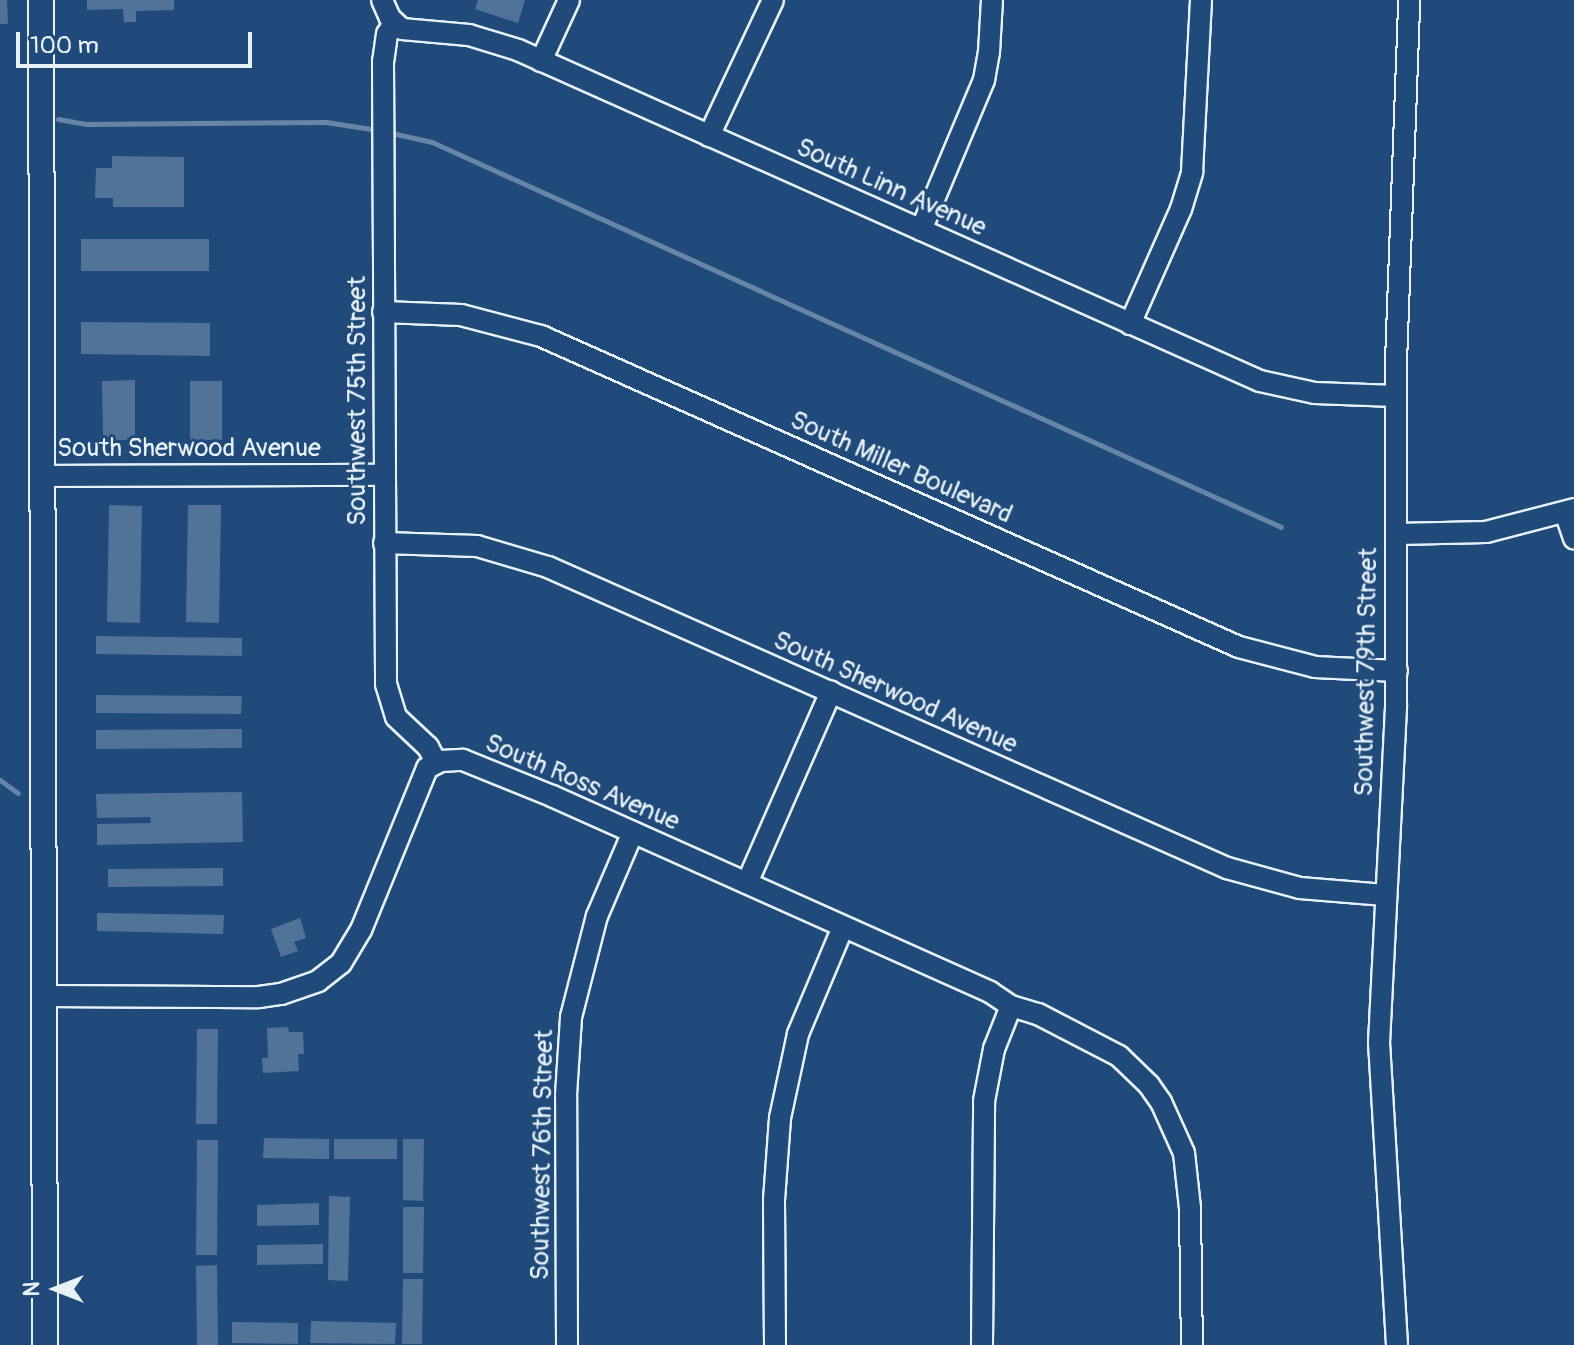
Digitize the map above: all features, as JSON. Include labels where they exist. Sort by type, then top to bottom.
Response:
[{"type":"main road","points":[[41,0],[45,1345]]},
{"type":"street","points":[[382,0],[394,23]]},
{"type":"street","points":[[541,61],[569,0]]},
{"type":"street","points":[[709,136],[773,0]]},
{"type":"street","points":[[921,230],[984,80],[992,0]]},
{"type":"street","points":[[1130,324],[1181,209],[1192,172],[1201,0]]},
{"type":"street","name":"Southwest 79th Street","points":[[1397,1345],[1379,1043],[1397,671],[1395,396],[1409,0]]},
{"type":"street","name":"South Linn Avenue","points":[[394,23],[406,30],[485,38],[541,61],[1276,386],[1315,393],[1395,396]]},
{"type":"street","name":"Southwest 75th Street","points":[[394,23],[383,52],[384,543],[388,696],[403,727],[428,747],[436,762]]},
{"type":"street","name":"South Miller Boulevard","points":[[383,312],[461,315],[541,336],[1239,647],[1315,667],[1397,671]]},
{"type":"street","name":"South Sherwood Avenue","points":[[43,476],[384,475]]},
{"type":"street","points":[[1397,534],[1486,532],[1569,510],[1574,538]]},
{"type":"street","name":"South Sherwood Avenue","points":[[384,543],[477,546],[548,567],[1227,868],[1300,888],[1385,895]]},
{"type":"street","points":[[747,883],[831,692]]},
{"type":"street","name":"South Ross Avenue","points":[[436,762],[463,760],[633,832],[990,992],[1011,1006],[1038,1014],[1119,1056],[1149,1085],[1169,1117],[1184,1153],[1188,1177],[1192,1345]]},
{"type":"street","points":[[44,996],[259,997],[281,994],[318,981],[341,963],[354,943],[422,779],[436,762]]},
{"type":"street","name":"Southwest 76th Street","points":[[567,1345],[566,1095],[571,1017],[597,916],[633,832]]},
{"type":"street","points":[[775,1345],[775,1165],[784,1090],[802,1022],[843,927]]},
{"type":"street","points":[[982,1345],[984,1101],[994,1049],[1011,1006]]},
{"type":"building","points":[[0,0],[7,0],[8,24],[0,24]]},
{"type":"building","points":[[87,0],[174,0],[174,10],[136,11],[136,22],[124,22],[123,9],[87,10]]},
{"type":"building","points":[[478,0],[525,0],[518,23],[475,9]]},
{"type":"building","points":[[112,156],[184,157],[184,207],[113,207],[113,198],[95,198],[96,168],[112,168]]},
{"type":"building","points":[[81,239],[209,239],[209,271],[81,271]]},
{"type":"building","points":[[81,322],[210,323],[210,356],[81,354]]},
{"type":"building","points":[[135,380],[135,440],[103,440],[102,381]]},
{"type":"building","points":[[190,381],[222,381],[222,440],[190,440]]},
{"type":"building","points":[[109,505],[142,506],[140,623],[107,622]]},
{"type":"building","points":[[188,505],[221,505],[219,623],[186,622]]},
{"type":"building","points":[[96,636],[242,638],[242,656],[96,654]]},
{"type":"building","points":[[96,695],[242,696],[241,714],[96,713]]},
{"type":"building","points":[[242,729],[242,748],[96,749],[96,730]]},
{"type":"building","points":[[242,792],[243,842],[97,845],[97,824],[151,823],[150,817],[97,818],[96,794]]},
{"type":"building","points":[[223,868],[223,886],[108,887],[108,869]]},
{"type":"building","points":[[97,913],[224,915],[223,934],[97,931]]},
{"type":"building","points":[[300,918],[306,938],[294,942],[298,951],[281,957],[271,929]]},
{"type":"building","points":[[288,1027],[289,1032],[303,1032],[304,1054],[298,1054],[299,1071],[263,1073],[262,1058],[268,1058],[267,1028]]},
{"type":"building","points":[[197,1029],[218,1029],[217,1124],[196,1124]]},
{"type":"building","points":[[264,1138],[329,1139],[329,1159],[263,1158]]},
{"type":"building","points":[[334,1139],[397,1139],[397,1159],[334,1159]]},
{"type":"building","points":[[403,1139],[424,1139],[423,1201],[403,1200]]},
{"type":"building","points":[[197,1140],[218,1140],[217,1255],[196,1255]]},
{"type":"building","points":[[329,1196],[350,1197],[348,1281],[328,1280]]},
{"type":"building","points":[[319,1203],[319,1225],[257,1226],[257,1205]]},
{"type":"building","points":[[403,1207],[424,1207],[423,1273],[403,1273]]},
{"type":"building","points":[[323,1244],[323,1264],[257,1265],[257,1245]]},
{"type":"building","points":[[217,1265],[218,1345],[197,1345],[196,1266]]},
{"type":"building","points":[[403,1279],[423,1279],[422,1344],[402,1344]]},
{"type":"building","points":[[311,1321],[396,1323],[395,1344],[310,1343]]},
{"type":"building","points":[[232,1322],[298,1323],[298,1344],[232,1343]]},
{"type":"waterway","points":[[58,119],[86,124],[326,122],[377,130]]},
{"type":"waterway","points":[[387,132],[432,142],[1281,527]]},
{"type":"waterway","points":[[0,780],[18,793]]}]
